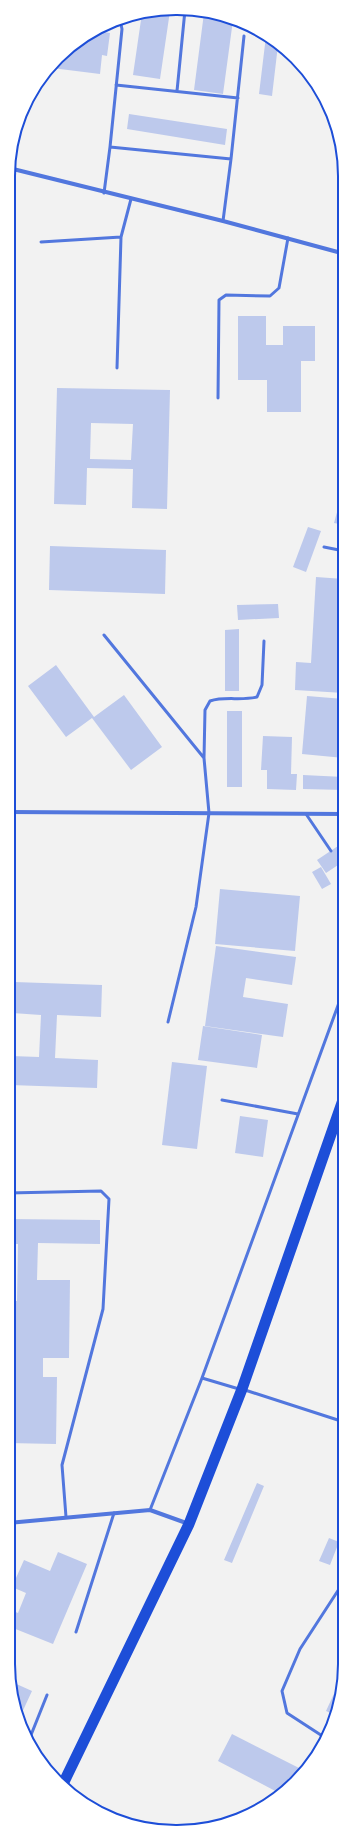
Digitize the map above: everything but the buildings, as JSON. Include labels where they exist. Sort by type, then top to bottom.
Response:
[{"type":"highway","points":[[65,1780],[189,1524],[242,1389],[338,1114]]},
{"type":"street","points":[[15,170],[104,193],[223,221],[338,252]]},
{"type":"street","points":[[15,812],[338,814]]},
{"type":"street","points":[[15,1522],[150,1510],[189,1524]]},
{"type":"lane","points":[[177,91],[185,15]]},
{"type":"lane","points":[[104,193],[110,147],[122,29],[121,25]]},
{"type":"lane","points":[[223,221],[244,36]]},
{"type":"lane","points":[[116,85],[238,98]]},
{"type":"lane","points":[[110,147],[231,159]]},
{"type":"lane","points":[[117,368],[121,237],[131,199]]},
{"type":"lane","points":[[41,242],[121,237]]},
{"type":"lane","points":[[218,398],[219,300],[226,295],[270,296],[279,288],[288,238]]},
{"type":"lane","points":[[324,547],[338,550]]},
{"type":"lane","points":[[104,635],[204,758]]},
{"type":"lane","points":[[168,1022],[196,907],[209,813],[204,758],[206,710],[210,701],[219,698],[246,700],[257,697],[262,685],[264,641]]},
{"type":"lane","points":[[306,814],[331,851]]},
{"type":"lane","points":[[150,1510],[202,1378],[298,1114],[338,1011]]},
{"type":"lane","points":[[222,1100],[298,1114]]},
{"type":"lane","points":[[15,1192],[101,1191],[109,1199],[103,1309],[62,1465],[66,1517]]},
{"type":"lane","points":[[202,1378],[242,1389],[338,1420]]},
{"type":"lane","points":[[76,1632],[114,1513]]},
{"type":"lane","points":[[321,1735],[287,1713],[282,1691],[300,1649],[338,1591]]},
{"type":"lane","points":[[31,1734],[47,1695]]}]
